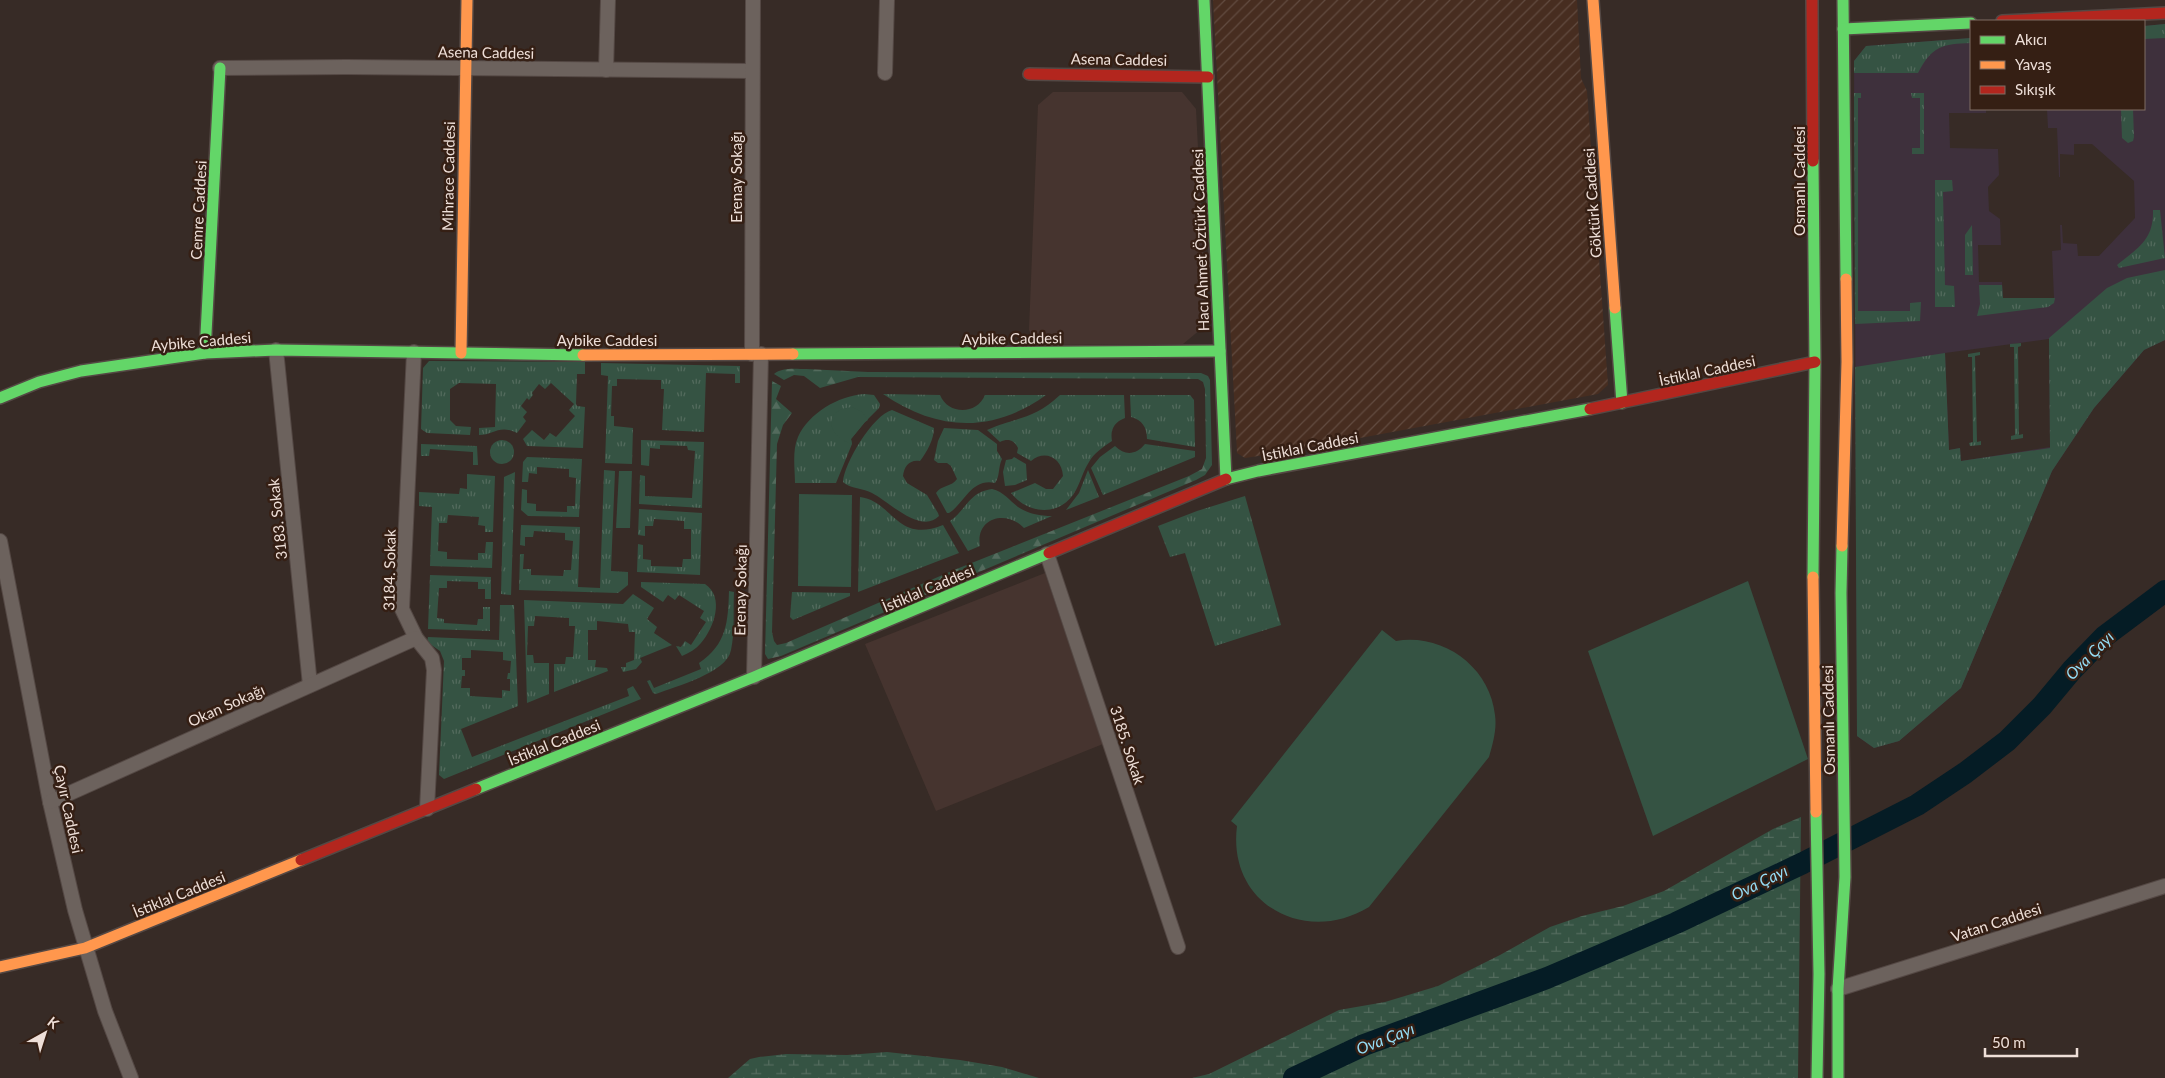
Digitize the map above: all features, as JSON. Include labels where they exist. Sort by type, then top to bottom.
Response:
[{"type":"street","name":"Mihrace Caddesi","points":[[461,353],[467,0]]},
{"type":"street","points":[[606,70],[608,0]]},
{"type":"street","name":"Erenay Sokağı","points":[[753,0],[752,71],[757,354],[754,677]]},
{"type":"street","points":[[885,73],[887,0]]},
{"type":"street","name":"Hacı Ahmet Öztürk Caddesi","points":[[1204,0],[1226,479]]},
{"type":"street","name":"Göktürk Caddesi","points":[[1594,0],[1622,403]]},
{"type":"street","name":"Osmanlı Caddesi","points":[[1812,0],[1815,362],[1813,602],[1818,798],[1819,974],[1817,1078]]},
{"type":"street","name":"Osmanlı Caddesi","points":[[1838,1078],[1838,990],[1845,878],[1841,593],[1846,362],[1843,0]]},
{"type":"street","points":[[2011,20],[2072,13],[2165,13]]},
{"type":"street","points":[[1843,29],[1970,23]]},
{"type":"street","name":"Asena Caddesi","points":[[220,68],[752,71]]},
{"type":"street","name":"Cemre Caddesi","points":[[205,353],[220,68]]},
{"type":"street","name":"Asena Caddesi","points":[[1028,74],[1208,77]]},
{"type":"street","points":[[1830,346],[1842,350],[1846,362],[1844,370],[1831,376],[1818,369],[1815,362],[1819,351],[1830,346]]},
{"type":"street","name":"Aybike Caddesi","points":[[0,398],[39,382],[81,371],[205,353],[276,350],[595,355],[941,354],[1220,350]]},
{"type":"street","name":"3183. Sokak","points":[[276,350],[310,686]]},
{"type":"street","name":"3184. Sokak","points":[[414,352],[402,609],[416,638],[432,658],[434,670],[428,809]]},
{"type":"street","name":"İstiklal Caddesi","points":[[0,967],[85,948],[754,677],[1226,479],[1258,471],[1622,403],[1815,362]]},
{"type":"street","name":"Çayır Caddesi","points":[[0,541],[50,802],[85,948],[105,1011],[130,1078]]},
{"type":"street","name":"3185. Sokak","points":[[1047,554],[1178,947]]},
{"type":"street","name":"Okan Sokağı","points":[[50,802],[416,638]]},
{"type":"street","name":"Vatan Caddesi","points":[[1838,990],[2165,886]]},
{"type":"shaded area","points":[[1213,0],[1577,0],[1581,78],[1587,91],[1608,385],[1598,394],[1279,453],[1245,458],[1237,453]]},
{"type":"shaded area","points":[[2165,24],[2165,340],[2144,350],[2094,408],[2052,471],[1961,688],[1899,741],[1874,748],[1857,736],[1854,61],[1866,46],[1970,38],[1970,110],[1986,110],[1986,113],[1949,113],[1950,148],[1998,149],[1999,175],[1988,187],[1989,211],[2000,219],[2001,245],[1978,245],[1979,282],[2002,282],[2003,298],[2054,298],[2052,251],[2061,250],[2060,225],[2062,225],[2063,243],[2077,244],[2078,256],[2099,256],[2135,218],[2134,181],[2092,144],[2074,144],[2074,155],[2060,154],[2059,177],[2057,128],[2048,128],[2047,110],[2145,110],[2145,26]],"holes":[[[2049,339],[2050,447],[1961,461],[1960,448],[1949,450],[1945,353]]]},
{"type":"shaded area","points":[[1053,92],[1182,92],[1196,109],[1207,324],[1183,344],[1049,345],[1034,342],[1029,330],[1038,105]]},
{"type":"shaded area","points":[[1045,573],[1103,744],[936,811],[865,644]]},
{"type":"green space","points":[[2165,24],[2165,38],[2145,39],[2145,26]]},
{"type":"green space","points":[[1970,38],[1970,43],[1952,44],[1933,52],[1918,73],[1854,73],[1854,61],[1866,46]]},
{"type":"green space","points":[[1854,93],[1861,93],[1861,98],[1858,98],[1858,311],[1910,311],[1910,303],[1921,302],[1920,321],[1855,324]]},
{"type":"green space","points":[[1911,93],[1924,93],[1924,154],[1912,154],[1912,148],[1920,148],[1920,98],[1912,98]]},
{"type":"green space","points":[[2121,110],[2133,110],[2133,141],[2128,143],[2122,138]]},
{"type":"green space","points":[[1935,180],[1952,180],[1953,191],[1943,192],[1945,285],[1954,286],[1955,307],[1935,307]]},
{"type":"green space","points":[[2153,210],[2160,210],[2165,258],[2119,268],[2117,265],[2138,248],[2148,236],[2153,220]]},
{"type":"green space","points":[[1972,225],[1973,275],[1965,275],[1965,235]]},
{"type":"green space","points":[[2165,270],[2165,340],[2144,350],[2094,408],[2052,471],[1961,688],[1899,741],[1874,748],[1857,736],[1855,367],[1945,353],[1949,450],[1960,448],[1961,461],[2050,448],[2049,338],[2107,288],[2127,278]]},
{"type":"green space","points":[[1979,285],[2002,285],[2003,298],[2055,298],[2054,303],[2048,307],[1977,316],[1980,304]]},
{"type":"green space","points":[[2021,343],[2021,346],[2018,347],[2019,435],[2023,434],[2023,438],[2011,440],[2011,436],[2015,435],[2014,347],[2010,347],[2010,344]]},
{"type":"green space","points":[[1980,352],[1980,355],[1975,356],[1977,442],[1981,441],[1981,445],[1970,446],[1969,443],[1973,442],[1972,357],[1968,357],[1968,354]]},
{"type":"green space","points":[[429,361],[585,362],[585,374],[577,374],[576,404],[577,406],[585,407],[583,448],[527,446],[523,439],[532,430],[544,440],[550,433],[556,437],[575,416],[569,410],[574,404],[551,383],[545,389],[539,384],[529,400],[527,398],[521,406],[527,412],[523,417],[526,421],[517,433],[501,430],[479,435],[479,428],[495,427],[496,384],[459,383],[450,389],[450,420],[456,426],[471,427],[470,435],[427,433],[421,429],[423,368]]},
{"type":"green space","points":[[601,363],[740,366],[740,383],[735,383],[735,374],[706,373],[704,432],[662,430],[664,389],[661,389],[661,380],[617,379],[617,386],[612,386],[611,416],[614,416],[614,426],[633,428],[632,464],[605,463],[608,376],[601,375]]},
{"type":"green space","points":[[785,369],[868,372],[1201,373],[1208,376],[1210,380],[1212,465],[1205,475],[1196,480],[781,656],[768,659],[765,654],[772,381],[781,386],[776,399],[792,413],[783,425],[777,444],[772,632],[777,645],[786,643],[954,570],[1189,476],[1202,469],[1206,458],[1205,389],[1203,382],[1198,379],[858,377],[820,388],[804,376],[794,375],[784,380],[774,374]]},
{"type":"green space","points":[[883,394],[940,395],[949,406],[962,410],[976,406],[985,395],[1046,395],[1026,408],[1005,417],[985,422],[964,423],[944,421],[924,415],[903,406]]},
{"type":"green space","points":[[854,395],[874,395],[880,404],[879,408],[851,439],[852,444],[836,483],[795,483],[794,460],[796,442],[809,420],[825,407],[835,402]]},
{"type":"green space","points":[[1060,395],[1124,395],[1125,418],[1114,427],[1112,441],[1099,450],[1091,459],[1070,499],[1054,509],[1035,509],[1026,506],[1011,493],[1035,483],[1046,489],[1053,489],[1063,476],[1060,464],[1052,457],[1047,456],[1036,457],[1031,461],[1017,453],[1018,448],[1013,442],[1008,440],[1000,442],[987,430],[1033,414]]},
{"type":"green space","points":[[1130,395],[1190,395],[1194,400],[1195,447],[1147,439],[1143,425],[1131,417]]},
{"type":"green space","points":[[852,407],[862,412],[868,420],[851,439],[852,444],[837,435],[831,423],[832,417],[836,412]]},
{"type":"green space","points":[[892,410],[934,428],[925,454],[920,461],[913,461],[908,464],[903,476],[907,483],[927,495],[939,516],[932,521],[923,522],[914,519],[872,493],[849,486],[843,482],[848,463],[868,430],[884,414]]},
{"type":"green space","points":[[944,428],[978,430],[997,444],[997,451],[1002,459],[995,483],[987,482],[980,484],[969,492],[955,509],[949,513],[947,513],[936,493],[957,479],[951,466],[934,460],[938,441]]},
{"type":"green space","points":[[502,440],[507,441],[513,447],[513,457],[507,463],[502,464],[497,463],[491,457],[490,452],[491,447],[497,441]]},
{"type":"green space","points":[[641,440],[704,442],[702,508],[639,504],[640,475],[645,476],[645,496],[692,498],[695,451],[688,450],[687,446],[660,445],[660,449],[650,448],[649,466],[641,465]]},
{"type":"green space","points":[[421,444],[477,446],[478,465],[473,465],[473,452],[430,449],[429,456],[421,456]]},
{"type":"green space","points":[[1145,444],[1195,451],[1195,457],[1103,495],[1091,468],[1100,457],[1115,446],[1130,453],[1142,448]]},
{"type":"green space","points":[[527,457],[582,459],[579,517],[528,516],[521,510],[522,489],[527,490],[527,503],[536,504],[536,511],[567,512],[567,506],[575,506],[576,478],[569,477],[569,469],[537,467],[537,474],[529,473],[528,482],[522,482],[523,462]]},
{"type":"green space","points":[[1014,457],[1026,464],[1027,480],[1015,485],[1005,486],[1003,472],[1006,460]]},
{"type":"green space","points":[[604,470],[615,471],[611,571],[628,572],[628,585],[618,593],[519,590],[520,554],[524,554],[523,569],[531,569],[531,575],[563,576],[564,570],[571,570],[573,541],[565,540],[565,533],[534,531],[533,537],[525,537],[525,546],[520,545],[521,525],[580,527],[578,587],[600,588]]},
{"type":"green space","points":[[1088,470],[1099,497],[1066,510],[1079,493]]},
{"type":"green space","points":[[619,471],[632,471],[630,528],[616,528]]},
{"type":"green space","points":[[515,472],[511,595],[501,594],[504,477]]},
{"type":"green space","points":[[467,474],[495,476],[493,532],[485,532],[485,526],[478,525],[479,517],[448,515],[447,523],[439,523],[438,551],[447,552],[447,559],[478,560],[478,553],[485,553],[486,542],[493,542],[492,568],[430,566],[432,507],[419,506],[419,492],[459,494],[460,488],[467,489]]},
{"type":"green space","points":[[992,489],[1003,494],[1018,507],[1026,511],[1052,516],[1024,528],[1017,522],[1009,519],[993,519],[982,529],[980,546],[968,551],[950,521],[973,497]]},
{"type":"green space","points":[[799,494],[852,495],[851,587],[798,586]]},
{"type":"green space","points":[[1245,496],[1281,625],[1215,646],[1185,553],[1170,557],[1158,526]]},
{"type":"green space","points":[[860,497],[871,500],[905,526],[915,529],[927,529],[943,525],[959,553],[858,592]]},
{"type":"green space","points":[[639,509],[702,513],[700,575],[637,572],[638,544],[643,545],[643,559],[651,560],[651,566],[682,567],[683,559],[691,559],[691,529],[684,529],[684,521],[654,519],[653,526],[645,526],[645,536],[638,535]]},
{"type":"green space","points":[[430,575],[491,577],[491,599],[485,599],[485,589],[478,589],[478,582],[447,581],[447,588],[439,588],[437,618],[444,619],[444,623],[477,625],[478,619],[483,619],[483,607],[490,607],[490,631],[428,629]]},
{"type":"green space","points":[[1748,581],[1808,759],[1653,836],[1588,651]]},
{"type":"green space","points":[[641,582],[705,584],[711,590],[715,597],[715,613],[706,637],[697,647],[682,656],[676,646],[681,647],[685,641],[691,645],[706,622],[700,618],[704,611],[679,595],[675,600],[668,595],[663,602],[641,587]]},
{"type":"green space","points":[[729,591],[734,592],[734,621],[731,650],[727,658],[711,672],[700,678],[656,694],[653,693],[647,681],[650,680],[654,688],[701,669],[699,663],[715,648],[724,632],[728,613]]},
{"type":"green space","points":[[792,592],[850,593],[850,596],[793,620],[790,617]]},
{"type":"green space","points":[[633,594],[654,608],[647,619],[657,627],[654,633],[672,645],[640,658],[642,662],[636,669],[623,672],[621,667],[626,667],[626,663],[634,660],[635,632],[629,632],[628,624],[597,621],[597,630],[588,630],[588,660],[596,660],[595,667],[607,668],[608,671],[554,692],[554,664],[565,664],[566,657],[573,657],[575,626],[569,626],[569,618],[535,616],[534,626],[528,626],[527,655],[533,655],[534,663],[549,663],[549,694],[527,703],[524,600],[623,604]]},
{"type":"green space","points":[[500,605],[514,605],[518,706],[461,729],[472,757],[629,696],[627,689],[633,686],[641,699],[444,779],[439,775],[444,661],[440,651],[427,642],[428,637],[499,640]],"holes":[[[471,650],[503,652],[503,660],[511,661],[510,673],[508,673],[507,679],[510,679],[510,691],[502,690],[502,698],[470,696],[470,688],[461,688],[462,676],[465,676],[465,670],[462,670],[462,658],[471,658]]]},
{"type":"green space","points":[[1382,630],[1396,641],[1414,640],[1431,642],[1447,648],[1474,668],[1484,682],[1491,698],[1495,715],[1495,731],[1489,757],[1369,907],[1345,918],[1320,922],[1296,919],[1275,910],[1257,896],[1244,877],[1237,853],[1237,826],[1231,821]]},
{"type":"green space","points":[[1801,817],[1798,1078],[1192,1078],[1209,1074],[1339,1010],[1385,1002],[1438,986],[1550,927],[1582,916],[1623,906],[1664,891],[1773,829]]},
{"type":"green space","points":[[887,1052],[960,1060],[1002,1067],[1039,1078],[728,1078],[750,1059],[759,1057],[786,1054],[847,1055]]},
{"type":"waterway","name":"Ova Çayı","points":[[1294,1078],[1364,1045],[1547,978],[1676,923],[1803,863],[1917,805],[1965,773],[2007,741],[2042,706],[2072,670],[2105,636],[2165,591]]},
{"type":"traffic: fast","points":[[1204,0],[1226,479]]},
{"type":"traffic: fast","points":[[1843,0],[1846,279]]},
{"type":"traffic: fast","points":[[1843,29],[1970,23]]},
{"type":"traffic: fast","points":[[205,353],[220,68]]},
{"type":"traffic: fast","points":[[1813,161],[1815,362],[1813,577]]},
{"type":"traffic: fast","points":[[1615,308],[1622,403]]},
{"type":"traffic: fast","points":[[0,398],[39,382],[81,371],[205,353],[276,350],[583,355]]},
{"type":"traffic: fast","points":[[793,354],[1220,351]]},
{"type":"traffic: fast","points":[[1226,479],[1258,471],[1590,409]]},
{"type":"traffic: fast","points":[[1838,1078],[1838,989],[1845,877],[1842,546]]},
{"type":"traffic: fast","points":[[476,789],[754,677],[1049,553]]},
{"type":"traffic: fast","points":[[1816,812],[1819,974],[1817,1078]]},
{"type":"traffic: slow","points":[[461,353],[467,0]]},
{"type":"traffic: slow","points":[[1593,0],[1615,308]]},
{"type":"traffic: slow","points":[[1842,546],[1847,362],[1846,279]]},
{"type":"traffic: slow","points":[[583,355],[793,354]]},
{"type":"traffic: slow","points":[[1813,577],[1816,812]]},
{"type":"traffic: slow","points":[[0,967],[85,948],[301,860]]},
{"type":"traffic: jam","points":[[1812,0],[1813,161]]},
{"type":"traffic: jam","points":[[2022,20],[2165,13]]},
{"type":"traffic: jam","points":[[1029,74],[1208,77]]},
{"type":"traffic: jam","points":[[1590,409],[1815,362]]},
{"type":"traffic: jam","points":[[1049,553],[1226,479]]},
{"type":"traffic: jam","points":[[301,860],[476,789]]}]
